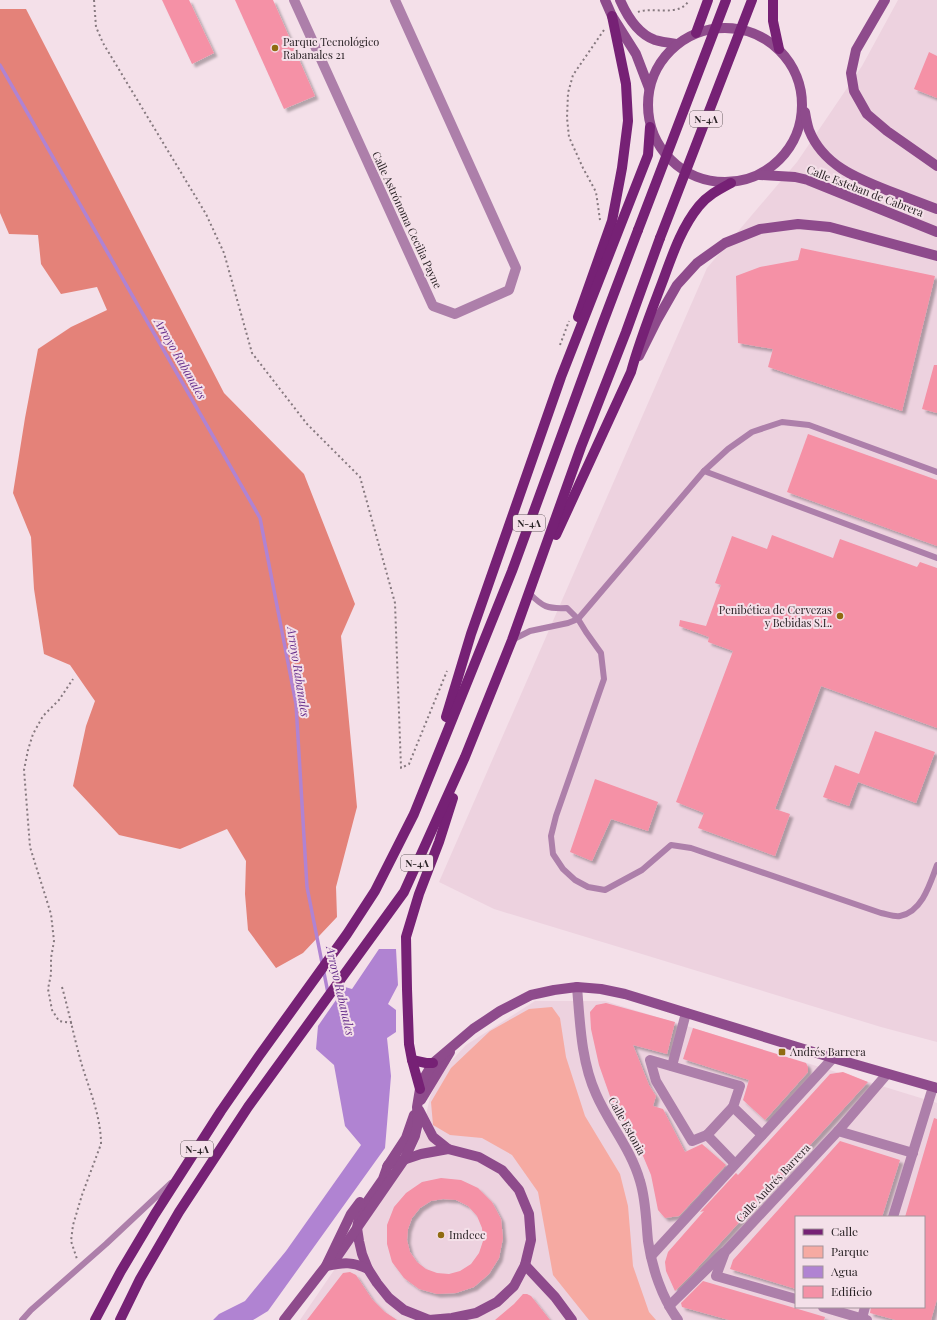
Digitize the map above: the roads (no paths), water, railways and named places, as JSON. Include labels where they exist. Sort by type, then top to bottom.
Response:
[{"type":"main road","points":[[696,33],[708,0]]},
{"type":"main road","name":"N-4A","points":[[95,1320],[121,1271],[155,1214],[221,1111],[347,934],[375,891],[414,814],[512,571],[602,325],[726,0]]},
{"type":"main road","name":"N-4A","points":[[120,1320],[140,1279],[179,1212],[248,1107],[404,892],[465,757],[512,640],[578,454],[752,0]]},
{"type":"main road","points":[[773,0],[773,21],[779,49]]},
{"type":"main road","points":[[561,377],[575,326],[612,221],[622,168],[628,120],[626,84],[613,19]]},
{"type":"main road","points":[[414,814],[451,704],[471,634],[561,377],[648,155],[650,127]]},
{"type":"main road","points":[[529,594],[631,372],[638,346],[680,236],[689,219],[700,204],[713,193],[731,183]]},
{"type":"main road","points":[[420,1089],[409,1044],[406,989],[406,937],[419,894],[439,842],[465,757]]},
{"type":"main road","points":[[412,1060],[433,1063]]},
{"type":"street","name":"Calle Astrónoma Cecilia Payne","points":[[294,0],[433,306],[455,314],[509,290],[516,268],[395,0]]},
{"type":"street","points":[[605,0],[613,19],[636,54],[649,88],[647,108],[650,127],[662,151],[680,169],[705,180],[731,183],[760,175],[778,162],[793,144],[801,122],[803,99]]},
{"type":"street","points":[[620,0],[637,28],[646,35],[654,40],[677,44]]},
{"type":"street","points":[[884,0],[856,50],[851,72],[854,91],[867,114],[887,131],[937,166]]},
{"type":"street","name":"Calle Esteban de Cabrera","points":[[649,88],[659,64],[677,44],[696,33],[718,28],[740,29],[761,36],[779,49],[791,64],[799,80],[809,130],[818,146],[830,161],[847,173],[869,183],[937,209]]},
{"type":"street","name":"Calle Esteban de Cabrera","points":[[760,175],[795,177],[808,180],[937,232]]},
{"type":"street","points":[[631,372],[657,320],[677,285],[697,263],[724,243],[760,229],[798,224],[830,227],[937,256]]},
{"type":"street","points":[[284,1320],[326,1266],[351,1214],[388,1165],[406,1138],[417,1107],[420,1089],[424,1078],[433,1063],[473,1029],[500,1011],[531,995],[554,990],[577,987],[625,994],[935,1088],[893,1216]]},
{"type":"street","name":"Calle Estonia","points":[[577,987],[582,1034],[589,1076],[607,1116],[630,1154],[637,1170],[644,1196],[651,1256],[660,1286],[669,1306],[677,1318]]},
{"type":"street","points":[[672,1066],[686,1013]]},
{"type":"street","points":[[326,1266],[338,1257],[404,1160],[415,1136],[418,1123],[417,1107],[454,1045]]},
{"type":"street","points":[[651,1256],[833,1058]]},
{"type":"street","points":[[650,1060],[740,1086],[733,1107],[707,1135],[692,1141],[656,1081],[650,1060]]},
{"type":"street","name":"Calle Andrés Barrera","points":[[669,1306],[725,1252],[838,1131],[887,1074]]},
{"type":"street","points":[[388,1165],[383,1179],[360,1212],[357,1228],[362,1254],[368,1269],[377,1283],[389,1298],[404,1310],[429,1320],[452,1318],[476,1313],[497,1302],[514,1286],[525,1265],[531,1240],[529,1214],[519,1190],[502,1170],[479,1157],[448,1149],[433,1137],[417,1107]]},
{"type":"street","points":[[733,1107],[762,1136]]},
{"type":"street","points":[[838,1131],[913,1153]]},
{"type":"street","points":[[707,1135],[735,1164]]},
{"type":"street","points":[[388,1165],[421,1154],[448,1149]]},
{"type":"street","name":"Calle Andrés Barrera","points":[[725,1252],[716,1276],[795,1299]]},
{"type":"street","points":[[326,1266],[342,1262],[360,1265],[368,1269]]},
{"type":"street","points":[[525,1265],[555,1297],[572,1320]]},
{"type":"street","points":[[826,1308],[864,1319],[865,1308]]},
{"type":"street","points":[[677,1318],[686,1320]]},
{"type":"lane","points":[[512,640],[530,630],[568,624],[578,619],[704,471],[728,449],[752,432],[782,422],[809,425],[937,472]]},
{"type":"lane","points":[[704,471],[937,558]]},
{"type":"lane","points":[[529,594],[540,604],[552,609],[567,608],[578,619],[601,653],[604,678],[556,816],[552,836],[553,854],[563,869],[575,880],[588,887],[605,890],[642,870],[671,845],[691,848],[881,913],[899,916],[912,912],[924,897],[937,865]]},
{"type":"lane","points":[[22,1320],[31,1310],[181,1174]]},
{"type":"water","points":[[379,949],[396,949],[398,985],[388,1004],[396,1010],[396,1032],[387,1038],[391,1076],[385,1148],[268,1311],[253,1320],[213,1320],[219,1314],[245,1301],[286,1251],[361,1145],[345,1126],[334,1065],[316,1049],[318,1026],[345,987],[352,989]]},
{"type":"waterway","name":"Arroyo Rabanales","points":[[0,65],[260,518],[296,704],[307,887],[328,993]]},
{"type":"place","name":"Parque Tecnológico Rabanales 21","points":[[275,48]]},
{"type":"place","name":"Penibética de Cervezas y Bebidas S.L.","points":[[840,616]]},
{"type":"place","name":"Andrés Barrera","points":[[782,1052]]},
{"type":"place","name":"Imdeec","points":[[441,1235]]}]
